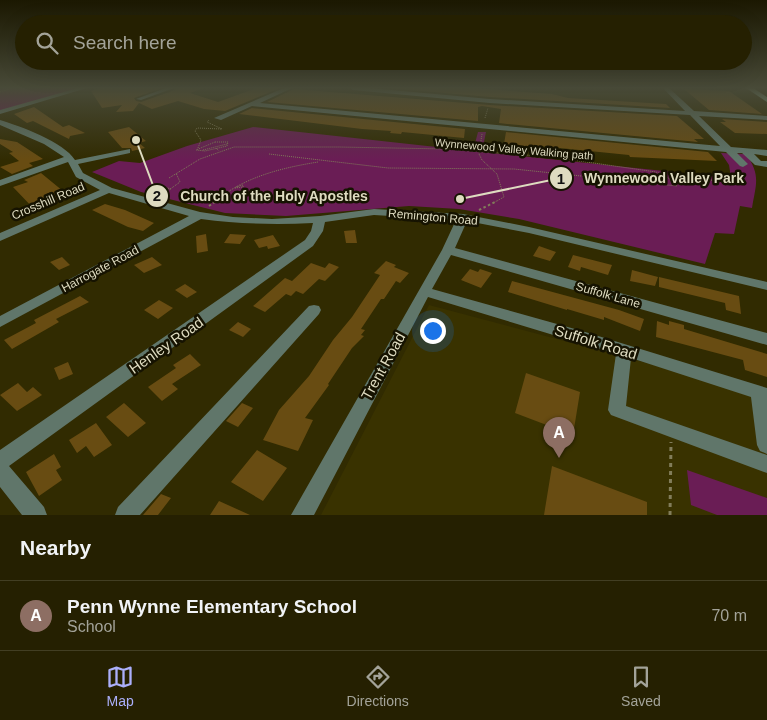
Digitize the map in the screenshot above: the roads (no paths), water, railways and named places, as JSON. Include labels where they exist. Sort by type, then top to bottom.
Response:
[{"type":"street","points":[[218,118],[232,112]]},
{"type":"street","points":[[331,112],[766,153]]},
{"type":"street","points":[[665,112],[767,118]]},
{"type":"street","points":[[694,114],[743,164]]},
{"type":"street","name":"Remington Road","points":[[0,122],[47,142],[64,152],[79,175],[108,190],[199,215],[233,220],[272,222],[320,219],[374,212],[463,217],[530,230],[767,286]]},
{"type":"street","points":[[745,151],[758,163],[767,164]]},
{"type":"street","points":[[0,183],[71,161],[127,152]]},
{"type":"street","name":"Crosshill Road","points":[[0,237],[108,190]]},
{"type":"street","name":"Harrogate Road","points":[[0,322],[199,215]]},
{"type":"street","name":"Trent Road","points":[[302,515],[448,250],[463,217]]},
{"type":"street","name":"Henley Road","points":[[0,461],[310,243],[318,231],[320,219]]},
{"type":"street","name":"Suffolk Lane","points":[[448,250],[767,340]]},
{"type":"street","name":"Suffolk Road","points":[[424,291],[624,350],[763,394]]},
{"type":"street","points":[[126,515],[314,310]]},
{"type":"street","points":[[624,350],[617,410],[767,464]]},
{"type":"street","points":[[763,394],[767,445]]},
{"type":"street","points":[[0,471],[36,515]]},
{"type":"place","name":"Church of the Holy Apostles","points":[[136,140]]},
{"type":"place","name":"Wynnewood Valley Park","points":[[460,199]]},
{"type":"place","name":"Penn Wynne Elementary School","points":[[559,458]]}]
